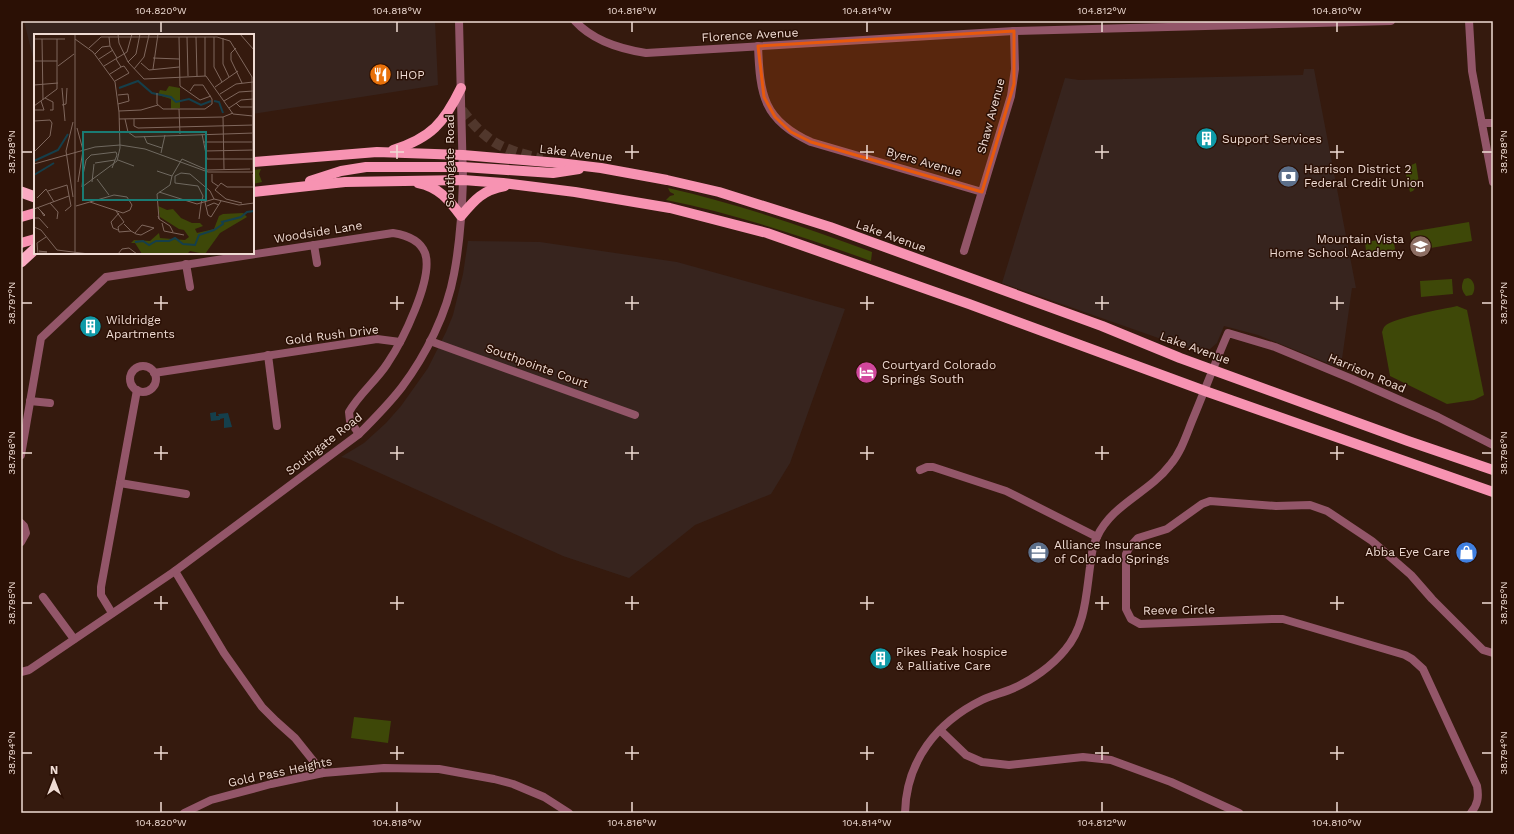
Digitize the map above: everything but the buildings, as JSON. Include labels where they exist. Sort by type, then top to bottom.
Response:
[{"type":"highway","points":[[21,192],[34,197]]},
{"type":"highway","points":[[21,262],[34,250]]},
{"type":"main road","points":[[386,152],[410,145],[433,130],[446,116],[461,88]]},
{"type":"main road","name":"Lake Avenue","points":[[254,162],[386,152],[463,155],[559,163],[689,185],[719,192],[830,227],[1102,326],[1180,358],[1408,441],[1493,470]]},
{"type":"main road","points":[[291,188],[341,172],[366,167],[463,167],[553,173],[592,168]]},
{"type":"main road","points":[[254,192],[345,182],[463,180],[513,184],[575,192],[662,207],[767,233],[969,304],[1205,391],[1493,492]]},
{"type":"main road","points":[[402,181],[423,184],[438,191],[450,201],[461,216],[473,201],[481,194],[497,187],[513,184]]},
{"type":"main road","points":[[21,216],[34,213]]},
{"type":"main road","points":[[21,243],[34,239]]},
{"type":"street","name":"Southgate Road","points":[[21,672],[29,670],[175,571],[359,434],[385,408],[402,387],[430,341],[441,317],[454,275],[461,216],[463,180],[459,21]]},
{"type":"street","name":"Florence Avenue","points":[[575,21],[579,26],[599,39],[622,48],[633,51],[657,52],[1014,31],[1197,23],[1391,21]]},
{"type":"street","points":[[1469,21],[1472,71],[1493,182]]},
{"type":"street","name":"Shaw Avenue","points":[[964,251],[1014,84],[1016,57],[1014,31]]},
{"type":"street","name":"Byers Avenue","points":[[758,46],[759,74],[764,97],[775,117],[790,132],[811,142],[982,192]]},
{"type":"street","points":[[1482,123],[1493,123]]},
{"type":"street","name":"Woodside Lane","points":[[254,254],[393,233],[410,237],[422,247],[427,262],[426,273],[418,299],[400,342]]},
{"type":"street","points":[[314,245],[317,263]]},
{"type":"street","name":"Woodside Lane","points":[[21,455],[41,338],[106,277],[253,254]]},
{"type":"street","points":[[186,264],[190,287]]},
{"type":"street","name":"Harrison Road","points":[[1213,369],[1228,334],[1275,347],[1352,378],[1438,417],[1493,445]]},
{"type":"street","name":"Gold Rush Drive","points":[[154,373],[377,339],[400,342]]},
{"type":"street","name":"Southpointe Court","points":[[430,341],[635,415]]},
{"type":"street","points":[[359,434],[350,421],[349,412],[381,373],[400,342]]},
{"type":"street","points":[[268,355],[277,426]]},
{"type":"street","points":[[138,366],[149,367],[154,373],[156,382],[151,389],[144,392],[137,390],[130,382],[132,371],[138,366]]},
{"type":"street","points":[[906,813],[909,790],[916,765],[930,740],[951,719],[977,703],[1024,683],[1052,662],[1072,642],[1081,623],[1091,557],[1097,537],[1110,516],[1160,476],[1178,455],[1213,369]]},
{"type":"street","points":[[112,613],[101,595],[100,587],[137,390]]},
{"type":"street","points":[[30,401],[50,403]]},
{"type":"street","points":[[920,470],[927,467],[933,468],[1006,491],[1097,537]]},
{"type":"street","points":[[120,483],[186,494]]},
{"type":"street","name":"Reeve Circle","points":[[1471,813],[1478,801],[1479,795],[1477,786],[1423,669],[1412,659],[1405,655],[1283,619],[1273,618],[1140,624],[1131,619],[1126,609],[1126,554],[1128,548],[1138,538],[1167,529],[1202,504],[1210,501],[1276,506],[1310,505],[1326,511],[1372,541],[1411,575],[1432,599],[1483,650],[1493,653]]},
{"type":"street","points":[[21,523],[24,526],[26,534],[21,542]]},
{"type":"street","points":[[175,571],[224,653],[262,707],[295,738],[323,773]]},
{"type":"street","points":[[43,597],[74,639]]},
{"type":"street","points":[[940,730],[966,754],[982,762],[1009,765],[1083,757],[1112,760],[1171,782],[1239,813]]},
{"type":"street","name":"Gold Pass Heights","points":[[184,813],[211,800],[271,784],[323,773],[384,768],[439,769],[463,772],[513,784],[544,797],[569,813]]},
{"type":"highlighted area","points":[[1014,31],[1014,84],[982,192],[811,142],[791,132],[775,117],[764,97],[758,46]]},
{"type":"shaded area","points":[[24,21],[435,21],[438,85],[254,114],[254,34],[34,34],[34,62]]},
{"type":"shaded area","points":[[1304,69],[1314,69],[1356,288],[1352,288],[1342,359],[1342,369],[1258,335],[1224,326],[1217,343],[1210,349],[1199,350],[1184,347],[1002,283],[1065,78],[1079,80],[1303,75]]},
{"type":"shaded area","points":[[468,241],[540,242],[677,262],[845,309],[790,463],[771,494],[695,525],[629,578],[563,556],[349,459],[341,457],[364,443],[386,423],[401,406],[428,368],[453,315],[463,274]]},
{"type":"green space","points":[[1416,163],[1419,183],[1413,191],[1410,192],[1405,170],[1409,166]]},
{"type":"green space","points":[[261,169],[259,174],[262,182],[254,184],[254,170]]},
{"type":"green space","points":[[668,188],[746,209],[847,243],[872,252],[871,261],[770,227],[718,212],[666,200],[670,196],[674,195]]},
{"type":"green space","points":[[1469,222],[1472,241],[1413,251],[1410,232]]},
{"type":"green space","points":[[1393,238],[1396,254],[1367,259],[1365,242]]},
{"type":"green space","points":[[1468,278],[1472,281],[1474,288],[1472,295],[1466,296],[1462,290],[1462,286],[1464,279]]},
{"type":"green space","points":[[1452,279],[1453,294],[1421,297],[1420,281]]},
{"type":"green space","points":[[1457,306],[1467,310],[1484,395],[1474,400],[1447,404],[1390,376],[1382,332],[1385,326],[1397,320]]},
{"type":"green space","points":[[354,717],[391,721],[388,743],[351,738]]},
{"type":"water","points":[[216,412],[216,416],[219,416],[218,414],[228,413],[232,427],[224,428],[224,418],[211,421],[210,413]]},
{"type":"tunnel","points":[[462,110],[491,140],[512,150],[542,159]]},
{"type":"place","name":"IHOP","points":[[381,75]]},
{"type":"place","name":"Support Services","points":[[1206,139]]},
{"type":"place","name":"Harrison District 2 Federal Credit Union","points":[[1288,176]]},
{"type":"place","name":"Mountain Vista Home School Academy","points":[[1420,246]]},
{"type":"place","name":"Wildridge Apartments","points":[[90,327]]},
{"type":"place","name":"Courtyard Colorado Springs South","points":[[866,372]]},
{"type":"place","name":"Alliance Insurance of Colorado Springs","points":[[1039,552]]},
{"type":"place","name":"Abba Eye Care","points":[[1466,552]]},
{"type":"place","name":"Pikes Peak hospice & Palliative Care","points":[[881,659]]}]
